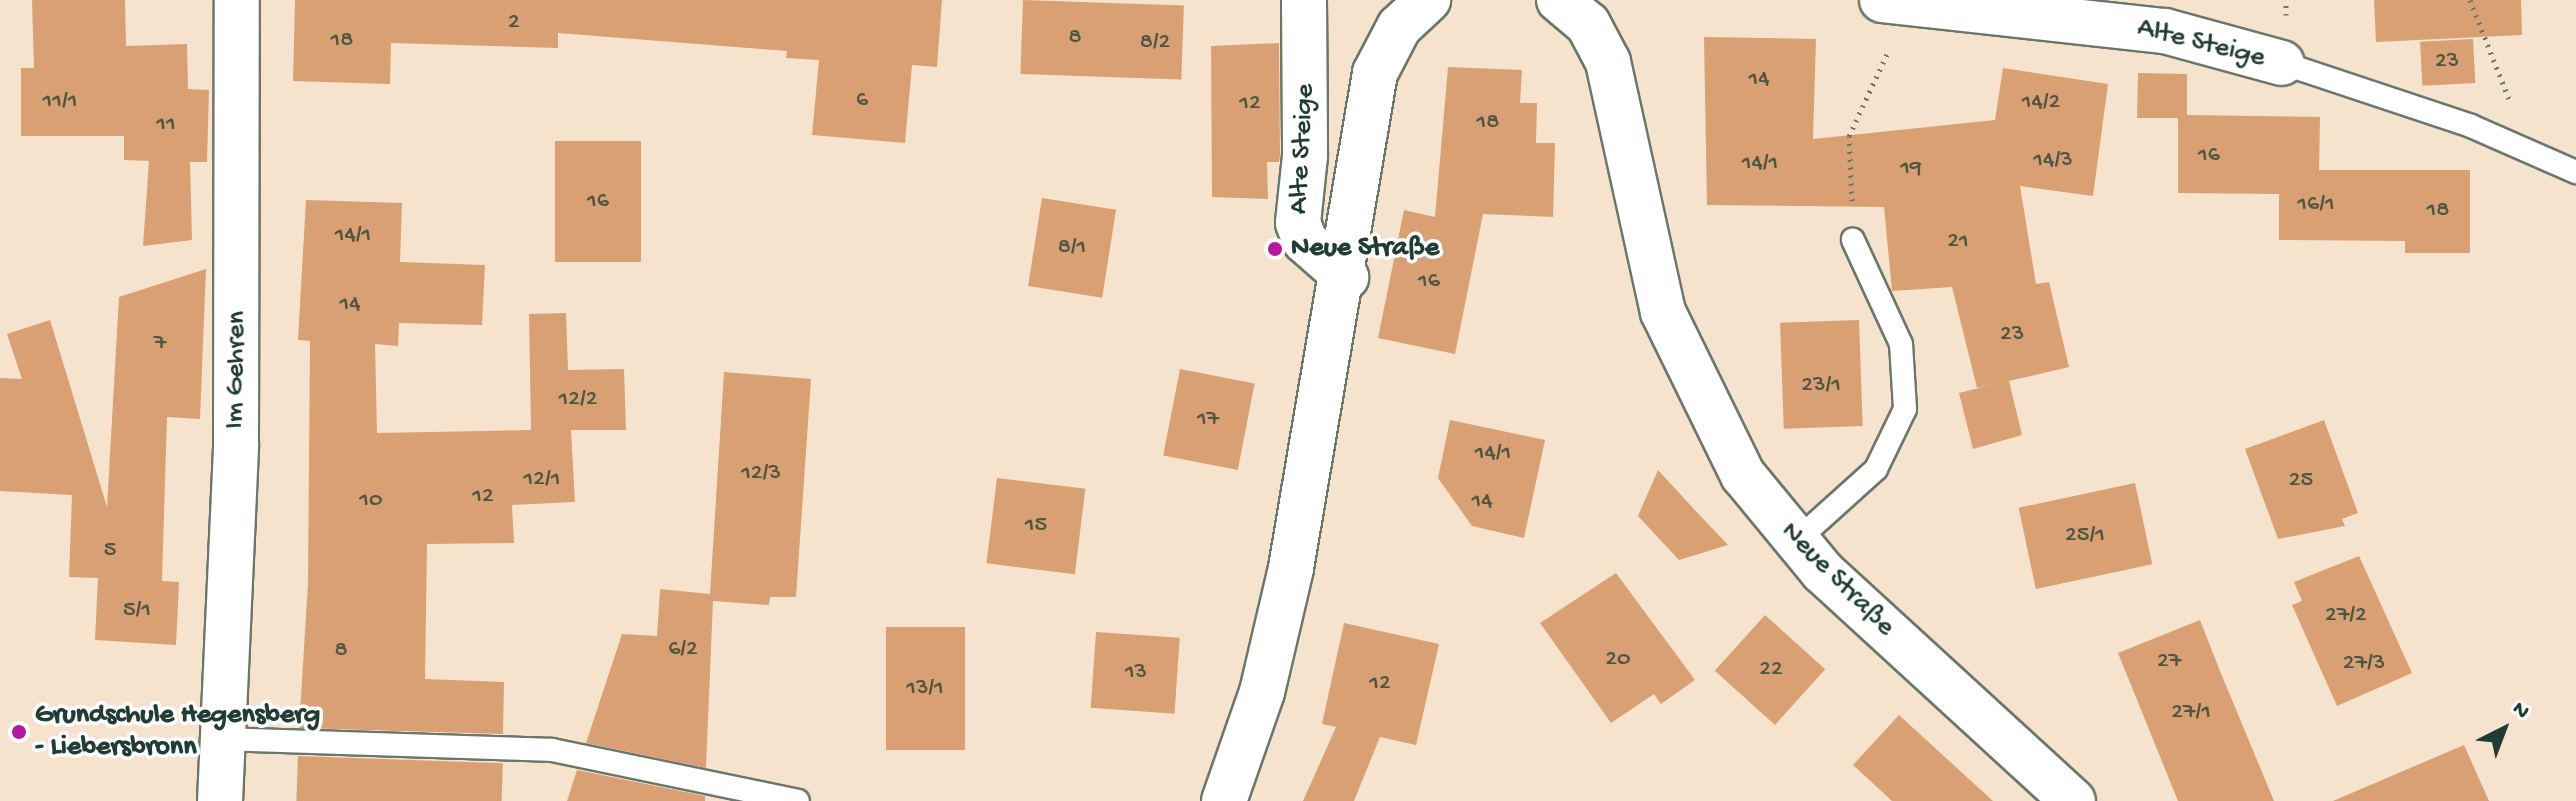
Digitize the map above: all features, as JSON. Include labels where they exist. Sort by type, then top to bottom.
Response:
[{"type":"street","name":"Im Gehren","points":[[220,801],[236,444],[237,0]]},
{"type":"street","name":"Alte Steige","points":[[1304,0],[1305,156],[1298,223],[1305,241],[1346,277]]},
{"type":"street","points":[[1224,801],[1279,624],[1346,277],[1375,73],[1399,27],[1428,0]]},
{"type":"street","name":"Neue Straße","points":[[1559,0],[1588,24],[1608,62],[1673,337],[1743,475],[1795,542],[2073,801]]},
{"type":"street","name":"Alte Steige","points":[[1882,0],[2165,31],[2282,63]]},
{"type":"lane","points":[[2282,63],[2576,172]]},
{"type":"lane","points":[[1795,542],[1876,469],[1905,409],[1901,344],[1853,240]]},
{"type":"lane","points":[[224,739],[552,750],[798,801]]},
{"type":"path","points":[[2470,0],[2494,76],[2544,140],[2547,159]]},
{"type":"path","points":[[1853,240],[1849,136],[1888,63]]},
{"type":"building","points":[[32,0],[125,0],[126,46],[187,44],[188,89],[209,90],[207,162],[190,162],[192,240],[143,246],[149,161],[124,160],[124,136],[21,136],[21,68],[34,68]]},
{"type":"building","points":[[295,0],[942,0],[937,67],[912,65],[905,143],[812,135],[819,60],[786,58],[787,51],[558,33],[558,48],[391,43],[390,84],[293,81]]},
{"type":"building","points":[[1023,0],[1184,6],[1181,80],[1020,74]]},
{"type":"building","points":[[2374,0],[2521,0],[2522,35],[2376,42]]},
{"type":"building","points":[[1704,37],[1816,39],[1813,139],[1995,120],[2003,68],[2108,84],[2093,196],[2020,186],[2036,284],[2049,282],[2069,367],[2009,381],[2022,435],[1973,449],[1959,393],[1995,384],[1977,388],[1952,287],[1892,291],[1884,207],[1707,205]]},
{"type":"building","points":[[2473,39],[2475,83],[2422,86],[2420,42]]},
{"type":"building","points":[[1279,43],[1280,155],[1279,162],[1267,162],[1268,199],[1212,197],[1211,46]]},
{"type":"building","points":[[1448,67],[1522,70],[1520,103],[1537,103],[1536,143],[1555,143],[1553,217],[1483,214],[1455,354],[1378,338],[1404,210],[1435,217]]},
{"type":"building","points":[[2138,73],[2187,74],[2187,115],[2320,117],[2319,170],[2470,170],[2470,253],[2405,253],[2405,241],[2279,240],[2279,194],[2178,193],[2178,118],[2137,118]]},
{"type":"building","points":[[555,141],[641,141],[641,262],[555,262]]},
{"type":"building","points":[[1042,198],[1116,210],[1102,298],[1028,286]]},
{"type":"building","points":[[306,200],[402,203],[400,262],[485,265],[482,325],[399,323],[398,346],[375,344],[377,433],[531,430],[529,314],[566,313],[568,370],[624,369],[626,430],[571,430],[575,502],[512,505],[514,543],[427,544],[425,679],[504,682],[503,734],[299,728],[308,584],[310,341],[298,340]]},
{"type":"building","points":[[206,269],[200,419],[167,417],[162,581],[179,582],[176,645],[95,640],[98,578],[69,577],[72,495],[0,491],[0,378],[22,379],[7,334],[50,320],[107,507],[119,297]]},
{"type":"building","points":[[1859,320],[1863,426],[1784,429],[1780,323]]},
{"type":"building","points":[[1180,369],[1255,384],[1238,470],[1163,455]]},
{"type":"building","points":[[724,372],[811,379],[796,597],[770,597],[769,605],[713,601],[706,768],[586,743],[622,634],[657,636],[660,589],[710,594]]},
{"type":"building","points":[[1450,420],[1545,440],[1524,538],[1472,526],[1438,478]]},
{"type":"building","points":[[2324,420],[2358,513],[2342,519],[2345,526],[2278,539],[2245,449]]},
{"type":"building","points":[[1658,470],[1728,545],[1679,560],[1638,516]]},
{"type":"building","points":[[997,478],[1085,489],[1075,574],[987,563]]},
{"type":"building","points":[[2135,483],[2152,564],[2036,589],[2019,508]]},
{"type":"building","points":[[2359,556],[2412,673],[2337,706],[2292,605],[2302,601],[2294,582]]},
{"type":"building","points":[[1616,573],[1695,680],[1661,704],[1654,694],[1611,723],[1540,623]]},
{"type":"building","points":[[1765,615],[1825,669],[1775,725],[1715,671]]},
{"type":"building","points":[[2200,620],[2274,801],[2178,801],[2118,653]]},
{"type":"building","points":[[1344,623],[1439,644],[1416,745],[1380,737],[1354,801],[1303,801],[1336,727],[1322,724]]},
{"type":"building","points":[[886,627],[965,627],[965,750],[886,750]]},
{"type":"building","points":[[1096,632],[1180,638],[1174,714],[1091,708]]},
{"type":"building","points":[[1899,715],[1993,801],[1892,801],[1853,765]]},
{"type":"building","points":[[2464,745],[2489,801],[2333,801]]},
{"type":"building","points":[[298,756],[503,763],[502,801],[296,801]]},
{"type":"building","points":[[577,770],[705,796],[705,801],[567,801]]},
{"type":"place","name":"Neue Straße","points":[[1275,249]]},
{"type":"place","name":"Grundschule Hegensberg - Liebersbronn","points":[[19,732]]}]
